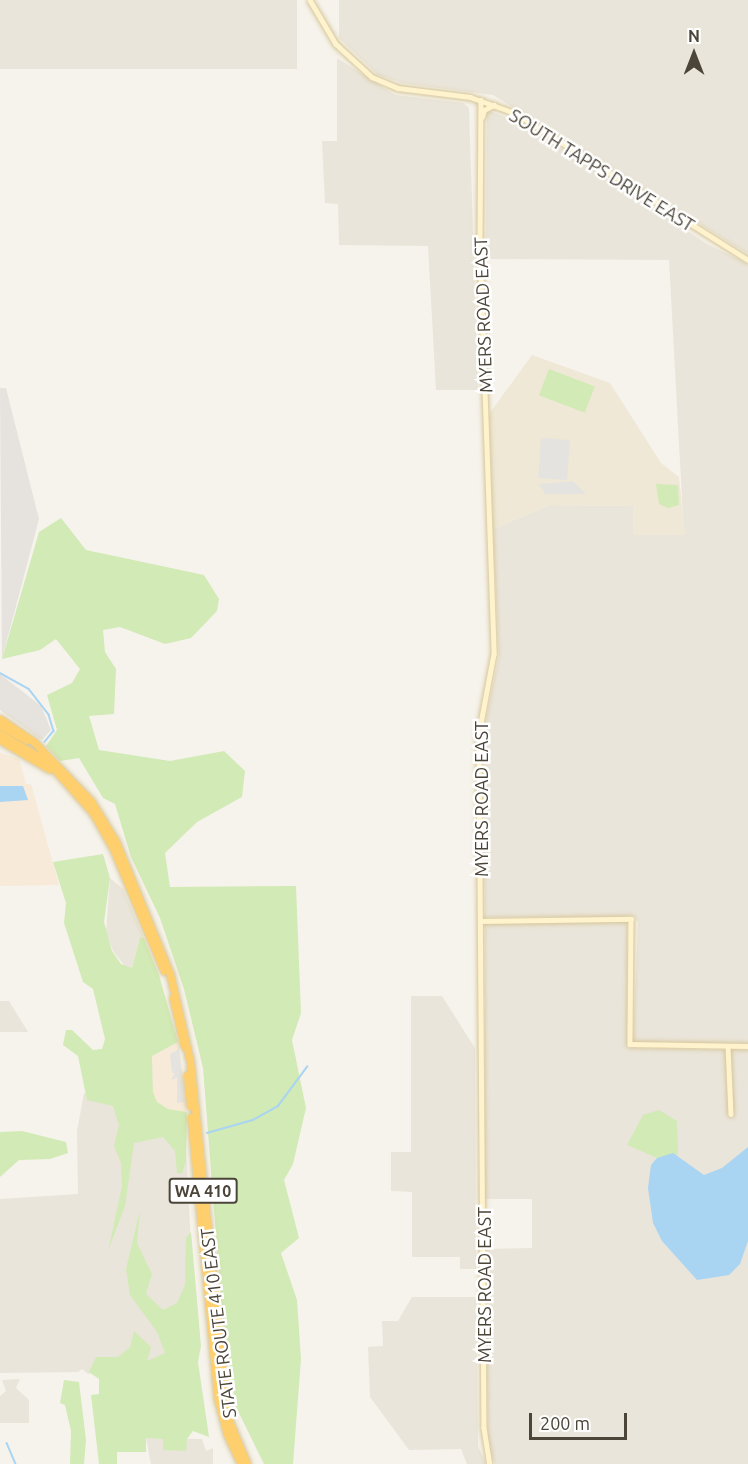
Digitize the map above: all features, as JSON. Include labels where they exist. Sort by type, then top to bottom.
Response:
[{"type":"highway","points":[[0,719],[48,755]]},
{"type":"highway","name":"WA 410","points":[[0,726],[48,755],[78,784],[104,820],[138,900]]},
{"type":"highway","name":"WA 410","points":[[0,734],[32,750],[76,790],[104,830],[138,900]]},
{"type":"highway","points":[[0,740],[36,759],[66,784],[96,824],[125,876]]},
{"type":"highway","name":"STATE ROUTE 410 EAST","points":[[138,900],[168,981],[182,1039],[218,1400],[227,1434],[241,1464]]},
{"type":"highway","name":"STATE ROUTE 410 EAST","points":[[138,900],[170,974],[188,1043],[224,1398],[232,1434],[247,1464]]},
{"type":"street","name":"SOUTH TAPPS DRIVE EAST","points":[[310,0],[336,45],[372,76],[398,88],[481,100],[531,122],[748,260]]},
{"type":"street","name":"MYERS ROAD EAST","points":[[481,100],[480,247],[494,654],[479,734],[484,1421],[490,1464]]},
{"type":"street","points":[[480,125],[484,110],[496,105]]},
{"type":"street","points":[[481,921],[632,920],[632,1045],[748,1046]]},
{"type":"street","points":[[728,1046],[731,1113]]},
{"type":"shaded area","points":[[0,0],[297,0],[297,69],[0,69]]},
{"type":"shaded area","points":[[339,0],[748,0],[748,254],[493,95],[402,83],[378,75],[339,38]]},
{"type":"shaded area","points":[[337,58],[395,95],[463,103],[469,108],[478,390],[436,390],[428,246],[339,245],[338,204],[325,203],[322,141],[337,141]]},
{"type":"shaded area","points":[[487,110],[523,124],[707,244],[748,264],[748,1045],[633,1042],[638,923],[635,917],[485,917],[484,729],[499,656],[493,529],[550,505],[633,506],[634,535],[684,535],[669,260],[486,259]]},
{"type":"shaded area","points":[[532,355],[610,383],[661,463],[679,477],[685,535],[634,535],[633,506],[550,505],[493,529],[489,414]]},
{"type":"shaded area","points":[[0,388],[6,388],[39,519],[2,659]]},
{"type":"shaded area","points":[[541,438],[570,440],[567,480],[538,478]]},
{"type":"shaded area","points":[[573,481],[586,494],[545,494],[539,484]]},
{"type":"shaded area","points":[[0,674],[41,706],[51,730],[42,740],[0,710]]},
{"type":"shaded area","points":[[0,753],[19,759],[26,784],[31,784],[59,885],[0,886]]},
{"type":"shaded area","points":[[110,878],[123,889],[144,938],[140,937],[132,968],[127,969],[113,951],[106,932]]},
{"type":"shaded area","points":[[627,921],[628,1048],[748,1050],[748,1464],[495,1464],[488,1446],[486,1249],[532,1248],[532,1199],[485,1199],[485,924]]},
{"type":"shaded area","points":[[411,996],[442,996],[475,1048],[476,1269],[460,1269],[460,1257],[412,1257],[412,1192],[391,1191],[391,1152],[411,1152]]},
{"type":"shaded area","points":[[0,1001],[9,1001],[28,1032],[0,1032]]},
{"type":"shaded area","points":[[178,1042],[187,1112],[168,1109],[157,1102],[153,1092],[152,1056]]},
{"type":"shaded area","points":[[179,1049],[185,1102],[177,1103],[177,1078],[171,1080],[175,1073],[172,1073],[170,1054]]},
{"type":"shaded area","points":[[84,1093],[115,1097],[186,1148],[192,1263],[165,1353],[159,1359],[88,1374],[82,1369],[78,1372],[0,1373],[0,1199],[78,1194],[77,1131]]},
{"type":"shaded area","points":[[412,1297],[476,1297],[478,1446],[486,1464],[467,1464],[461,1449],[409,1450],[370,1397],[368,1347],[383,1346],[382,1321],[398,1321]]},
{"type":"shaded area","points":[[20,1379],[16,1388],[29,1400],[29,1423],[0,1423],[0,1396],[6,1391],[2,1380]]},
{"type":"shaded area","points":[[146,1438],[202,1439],[206,1451],[213,1448],[213,1464],[151,1464]]},
{"type":"green space","points":[[549,369],[595,387],[585,413],[539,395]]},
{"type":"green space","points":[[656,484],[678,485],[679,505],[668,508],[659,504]]},
{"type":"green space","points":[[61,518],[86,550],[204,575],[219,599],[217,611],[191,638],[165,644],[120,627],[103,630],[105,652],[116,669],[114,714],[89,716],[99,750],[170,761],[224,751],[245,771],[242,797],[197,822],[165,853],[170,887],[296,886],[301,1013],[292,1040],[306,1108],[293,1164],[284,1180],[299,1238],[281,1253],[297,1300],[301,1359],[293,1464],[264,1464],[236,1407],[222,1313],[203,1068],[184,989],[160,918],[131,857],[115,804],[103,798],[79,758],[60,761],[46,746],[57,730],[47,695],[72,683],[80,669],[56,639],[40,650],[2,659],[39,532]]},
{"type":"green space","points":[[103,854],[110,878],[104,922],[112,951],[121,964],[132,968],[140,937],[144,938],[159,975],[178,1042],[152,1056],[153,1092],[157,1102],[168,1109],[187,1112],[186,1161],[182,1174],[177,1173],[175,1151],[163,1137],[134,1143],[125,1206],[108,1251],[122,1186],[121,1163],[114,1146],[119,1125],[113,1106],[87,1100],[78,1056],[63,1045],[66,1030],[72,1030],[93,1050],[102,1049],[105,1039],[93,989],[83,982],[64,923],[66,903],[53,862]]},
{"type":"green space","points":[[659,1110],[677,1121],[678,1155],[657,1158],[627,1145],[643,1115]]},
{"type":"green space","points":[[22,1131],[66,1142],[68,1153],[50,1159],[19,1160],[0,1177],[0,1132]]},
{"type":"green space","points":[[140,1210],[137,1243],[152,1274],[146,1294],[163,1310],[177,1303],[185,1285],[186,1238],[191,1232],[201,1346],[198,1362],[209,1437],[193,1431],[187,1439],[186,1451],[163,1450],[163,1439],[146,1438],[146,1452],[117,1452],[117,1464],[99,1464],[91,1395],[99,1394],[99,1379],[89,1372],[96,1357],[118,1357],[130,1347],[134,1331],[151,1347],[147,1361],[165,1353],[157,1332],[130,1295],[126,1269]]},
{"type":"green space","points":[[64,1380],[79,1382],[86,1440],[84,1464],[70,1464],[71,1431],[65,1405],[60,1403]]},
{"type":"water","points":[[0,786],[23,786],[28,800],[0,802]]},
{"type":"water","points":[[748,1147],[748,1241],[740,1264],[729,1275],[697,1280],[662,1241],[653,1223],[648,1188],[651,1165],[657,1158],[673,1153],[704,1175],[722,1168]]},
{"type":"waterway","points":[[0,673],[29,689],[49,715],[54,731],[45,742]]},
{"type":"waterway","points":[[207,1133],[253,1120],[278,1106],[307,1067]]},
{"type":"waterway","points":[[7,1443],[16,1464]]}]
